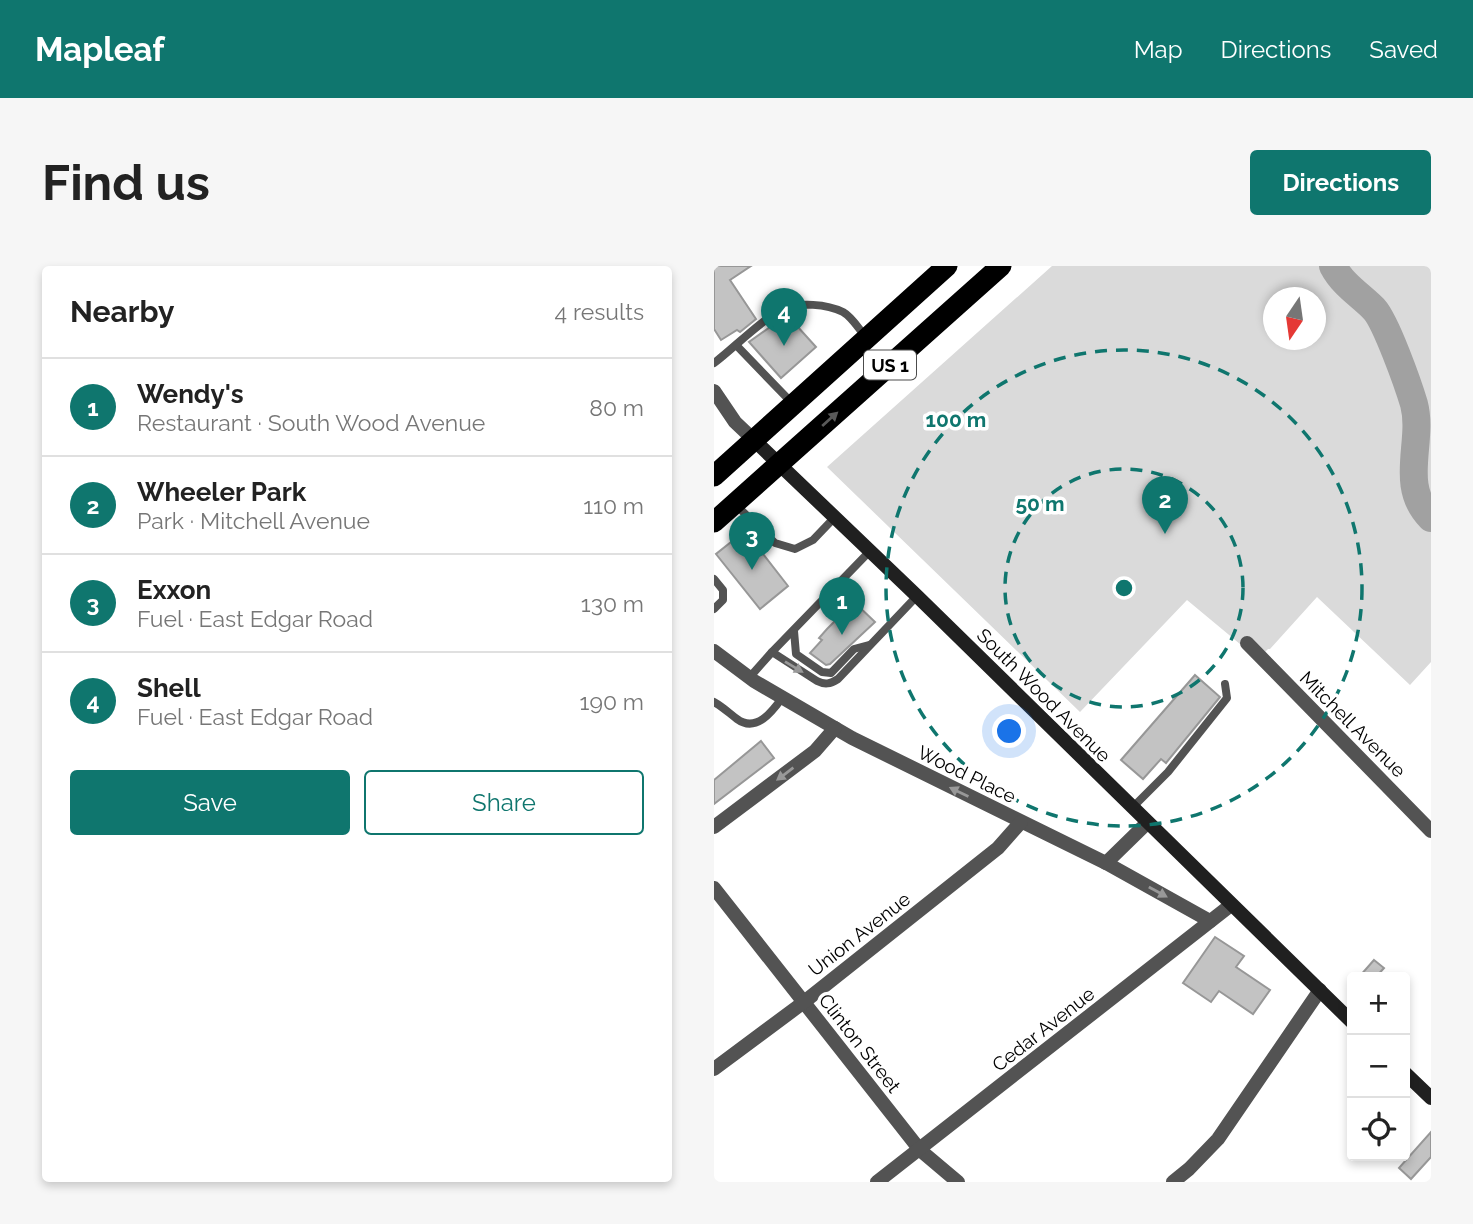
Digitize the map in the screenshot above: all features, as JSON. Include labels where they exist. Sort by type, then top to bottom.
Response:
[{"type":"highway","name":"US 1","points":[[714,476],[947,266]]},
{"type":"highway","name":"US 1","points":[[714,522],[1001,266]]},
{"type":"main road","name":"South Wood Avenue","points":[[754,441],[1347,1017]]},
{"type":"main road","points":[[1410,1078],[1431,1098]]},
{"type":"street","name":"South Wood Avenue","points":[[714,391],[734,422],[754,441]]},
{"type":"street","name":"Mitchell Avenue","points":[[1247,643],[1431,831]]},
{"type":"street","name":"Wood Place","points":[[714,651],[749,678],[875,751],[1106,863],[1210,921]]},
{"type":"street","points":[[714,827],[815,751],[835,728]]},
{"type":"street","name":"Union Avenue","points":[[714,1069],[804,1002],[998,848],[1021,822]]},
{"type":"street","points":[[1106,863],[1147,823]]},
{"type":"street","name":"Clinton Street","points":[[714,888],[920,1150],[958,1182]]},
{"type":"street","name":"Cedar Avenue","points":[[877,1182],[1231,905]]},
{"type":"street","points":[[1172,1182],[1189,1169],[1218,1139],[1320,990]]},
{"type":"lane","points":[[714,363],[773,316],[797,306],[816,306],[843,313],[854,321],[866,339]]},
{"type":"lane","points":[[737,346],[793,405]]},
{"type":"lane","points":[[735,504],[775,543],[795,549],[813,540],[835,517]]},
{"type":"lane","points":[[749,678],[869,552]]},
{"type":"lane","points":[[714,579],[723,590],[723,600],[714,609]]},
{"type":"lane","points":[[772,652],[824,684],[838,679],[916,596]]},
{"type":"lane","points":[[794,631],[796,654],[822,672],[831,673],[854,649],[871,645]]},
{"type":"lane","points":[[1132,808],[1168,772],[1227,698],[1225,684]]},
{"type":"lane","points":[[714,702],[741,722],[752,723],[769,716],[782,698]]},
{"type":"shaded area","points":[[1052,266],[1431,266],[1431,662],[1410,685],[1317,597],[1258,659],[1187,600],[1080,712],[827,467]]},
{"type":"building","points":[[714,266],[751,266],[730,280],[756,319],[740,332],[737,330],[721,340],[714,329]]},
{"type":"building","points":[[787,315],[816,347],[781,378],[749,342]]},
{"type":"building","points":[[745,531],[788,586],[760,609],[716,554]]},
{"type":"building","points":[[854,602],[875,622],[826,665],[810,653],[822,640],[819,638]]},
{"type":"building","points":[[1195,675],[1220,697],[1166,763],[1161,759],[1143,779],[1121,760]]},
{"type":"building","points":[[761,741],[774,758],[714,804],[714,780]]},
{"type":"building","points":[[1215,937],[1244,956],[1236,967],[1270,990],[1253,1014],[1219,991],[1211,1002],[1183,983]]},
{"type":"building","points":[[1374,960],[1384,968],[1380,972],[1363,972]]},
{"type":"building","points":[[1431,1132],[1431,1157],[1411,1179],[1399,1168],[1405,1161],[1410,1161],[1410,1156]]},
{"type":"waterway","points":[[1333,266],[1346,284],[1374,309],[1396,354],[1414,404],[1416,492],[1421,505],[1431,518]]},
{"type":"place","name":"Shell","points":[[784,346]]},
{"type":"place","name":"Wheeler Park","points":[[1165,534]]},
{"type":"place","name":"Exxon","points":[[752,570]]},
{"type":"place","name":"Wendy's","points":[[842,635]]}]
